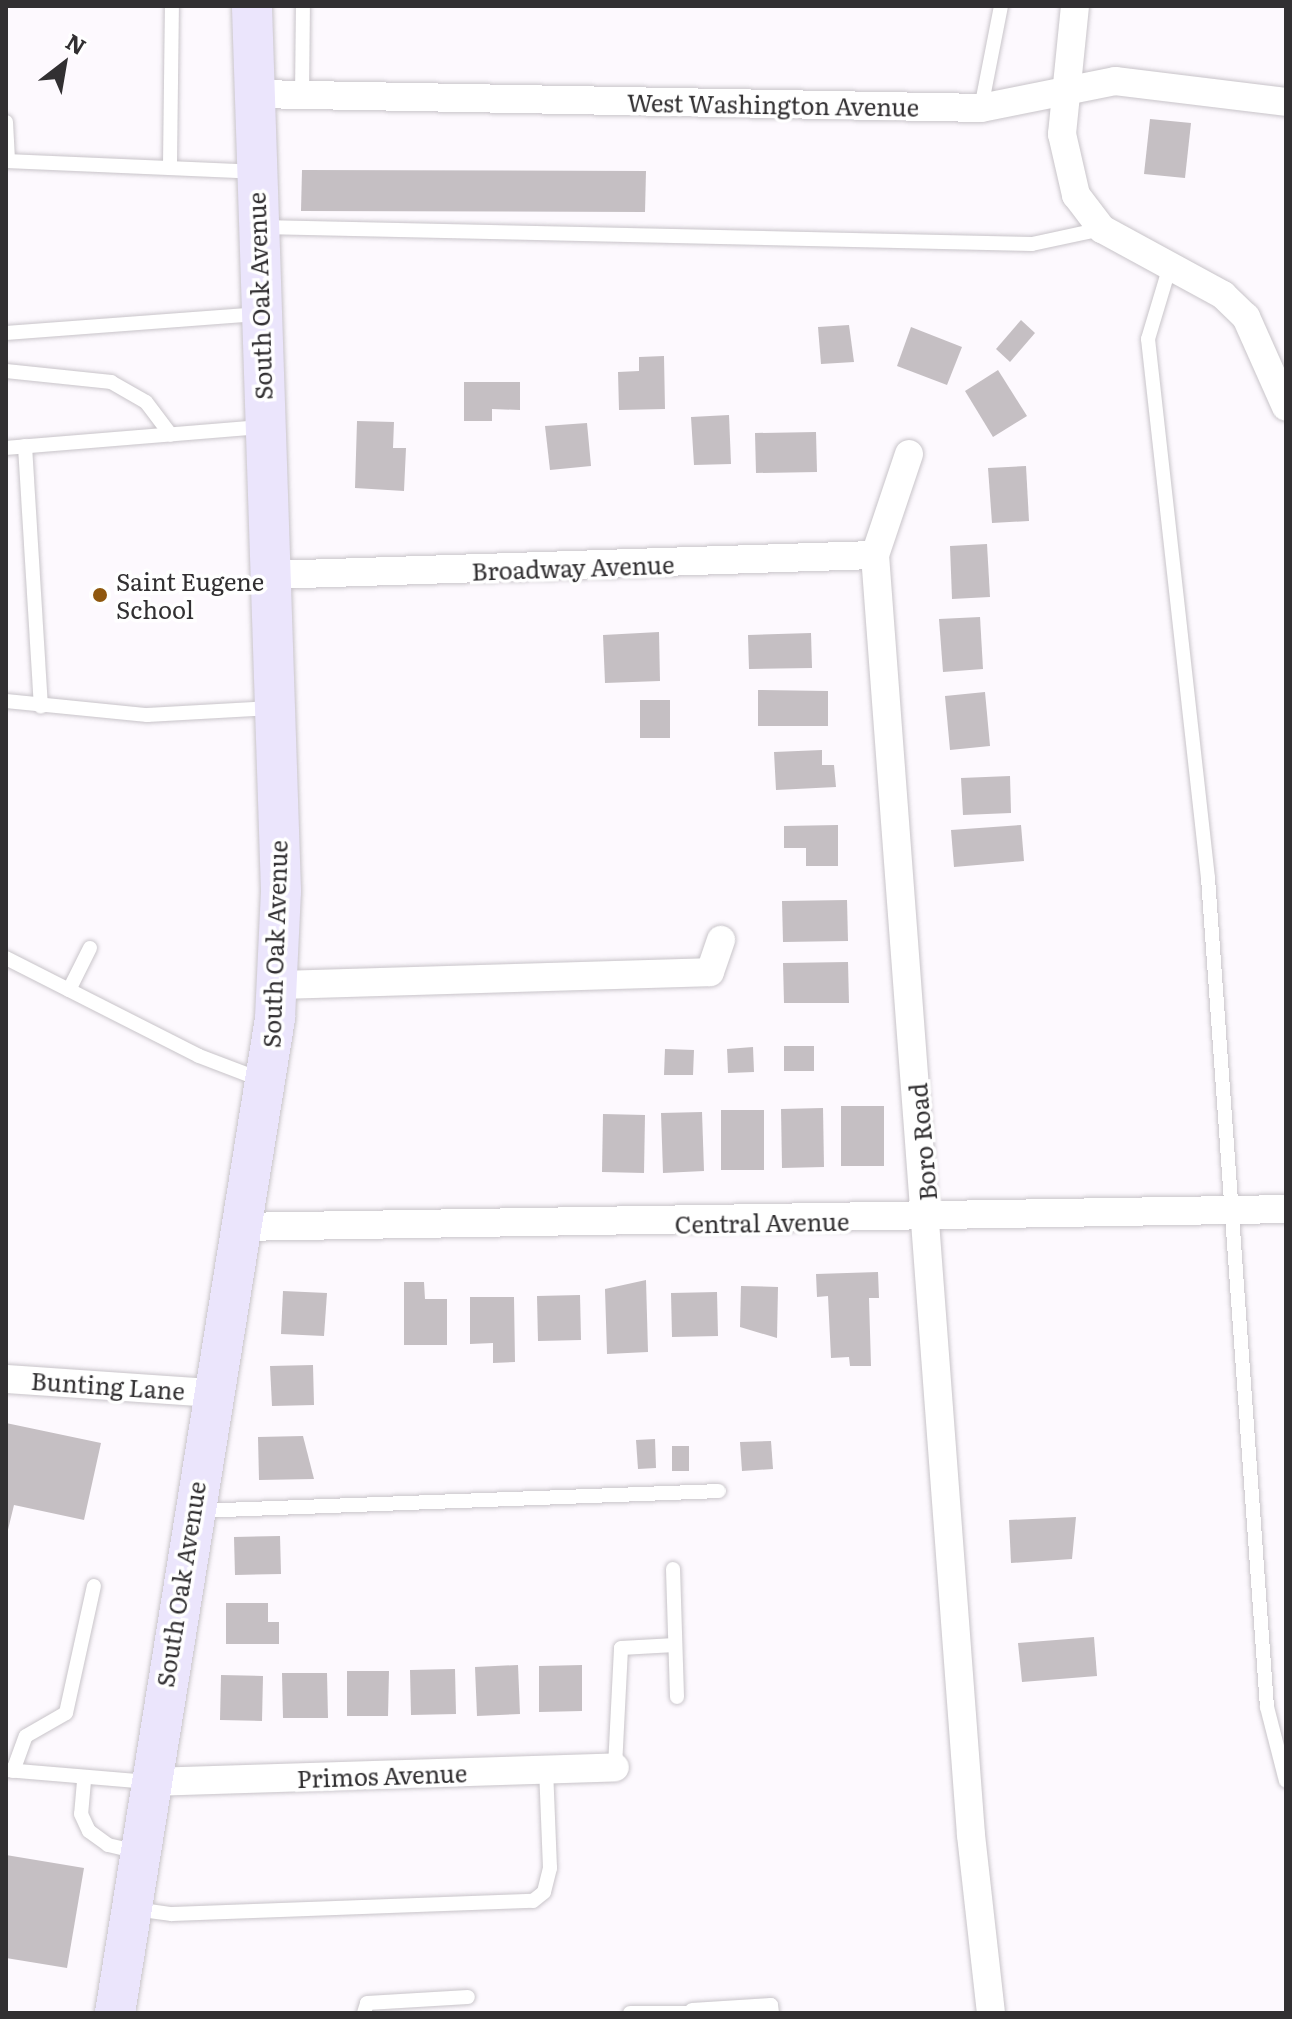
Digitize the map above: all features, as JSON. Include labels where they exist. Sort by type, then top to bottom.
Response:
[{"type":"main road","name":"South Oak Avenue","points":[[115,2013],[148,1782],[237,1227],[266,1081],[277,985],[275,708],[263,427],[252,6]]},
{"type":"street","points":[[1075,6],[1066,92],[1069,176],[1102,229],[1169,269],[1223,295],[1246,317],[1286,407]]},
{"type":"street","name":"West Washington Avenue","points":[[255,94],[981,108],[1115,81],[1286,102]]},
{"type":"street","name":"Boro Road","points":[[909,454],[875,555],[928,1220],[971,1835],[991,2013]]},
{"type":"street","name":"Broadway Avenue","points":[[271,575],[875,555]]},
{"type":"street","points":[[277,985],[710,972],[721,940]]},
{"type":"street","name":"Central Avenue","points":[[237,1227],[928,1220],[1286,1209]]},
{"type":"street","name":"Bunting Lane","points":[[6,1379],[211,1393]]},
{"type":"street","name":"Primos Avenue","points":[[148,1782],[615,1767]]},
{"type":"lane","points":[[170,164],[172,6]]},
{"type":"lane","points":[[302,95],[303,6]]},
{"type":"lane","points":[[981,108],[1001,6]]},
{"type":"lane","points":[[6,122],[7,161],[170,164],[255,172]]},
{"type":"lane","points":[[258,227],[1032,244],[1102,229]]},
{"type":"lane","points":[[1169,269],[1148,339],[1208,878],[1229,1211],[1267,1707],[1286,1781]]},
{"type":"lane","points":[[6,333],[260,314]]},
{"type":"lane","points":[[6,371],[111,382],[146,402],[171,435]]},
{"type":"lane","points":[[6,448],[263,427]]},
{"type":"lane","points":[[25,446],[41,707]]},
{"type":"lane","points":[[6,701],[41,707],[147,715],[275,708]]},
{"type":"lane","points":[[69,990],[90,948]]},
{"type":"lane","points":[[6,958],[266,1081]]},
{"type":"lane","points":[[192,1511],[719,1491]]},
{"type":"lane","points":[[673,1569],[677,1697]]},
{"type":"lane","points":[[94,1586],[66,1713],[26,1736],[10,1771],[84,1781],[148,1782]]},
{"type":"lane","points":[[615,1767],[621,1648],[675,1645]]},
{"type":"lane","points":[[130,1908],[172,1914],[533,1901],[544,1892],[550,1868],[546,1770]]},
{"type":"lane","points":[[84,1781],[81,1814],[89,1831],[108,1845],[138,1852]]},
{"type":"lane","points":[[364,2013],[367,2003],[468,1997]]},
{"type":"lane","points":[[630,2013],[771,2005],[772,2013]]},
{"type":"building","points":[[1150,119],[1191,123],[1185,178],[1144,174]]},
{"type":"building","points":[[302,170],[646,171],[645,212],[301,211]]},
{"type":"building","points":[[1021,320],[1035,333],[1010,362],[996,349]]},
{"type":"building","points":[[849,325],[854,362],[821,364],[818,327]]},
{"type":"building","points":[[911,327],[962,347],[947,385],[897,366]]},
{"type":"building","points":[[664,356],[665,409],[619,410],[618,372],[639,371],[639,357]]},
{"type":"building","points":[[998,370],[1027,416],[993,437],[965,391]]},
{"type":"building","points":[[464,382],[520,382],[520,410],[492,409],[492,421],[464,421]]},
{"type":"building","points":[[729,415],[731,464],[694,465],[691,417]]},
{"type":"building","points":[[357,421],[394,422],[393,448],[406,448],[404,491],[355,488]]},
{"type":"building","points":[[587,423],[591,466],[550,470],[545,426]]},
{"type":"building","points":[[816,432],[817,472],[756,473],[755,433]]},
{"type":"building","points":[[1026,466],[1029,521],[992,523],[988,468]]},
{"type":"building","points":[[987,544],[990,597],[952,599],[950,546]]},
{"type":"building","points":[[980,617],[983,669],[943,672],[939,619]]},
{"type":"building","points":[[659,632],[660,681],[605,683],[603,635]]},
{"type":"building","points":[[811,633],[812,668],[749,669],[748,635]]},
{"type":"building","points":[[758,690],[828,691],[828,726],[758,726]]},
{"type":"building","points":[[985,692],[990,746],[950,750],[945,696]]},
{"type":"building","points":[[640,700],[670,700],[670,738],[640,738]]},
{"type":"building","points":[[822,750],[822,765],[834,765],[836,787],[776,790],[774,752]]},
{"type":"building","points":[[1010,776],[1011,813],[963,815],[961,778]]},
{"type":"building","points":[[838,825],[838,866],[806,866],[806,848],[784,848],[784,826]]},
{"type":"building","points":[[1021,825],[1024,861],[954,867],[951,830]]},
{"type":"building","points":[[847,900],[848,941],[783,942],[782,901]]},
{"type":"building","points":[[848,962],[849,1003],[784,1003],[783,963]]},
{"type":"building","points":[[784,1046],[814,1046],[814,1071],[784,1071]]},
{"type":"building","points":[[753,1047],[754,1072],[728,1073],[727,1049]]},
{"type":"building","points":[[665,1049],[694,1050],[693,1075],[664,1075]]},
{"type":"building","points":[[841,1106],[884,1106],[884,1166],[841,1166]]},
{"type":"building","points":[[823,1108],[824,1167],[782,1168],[781,1109]]},
{"type":"building","points":[[721,1110],[764,1110],[764,1170],[721,1170]]},
{"type":"building","points":[[702,1112],[704,1171],[663,1173],[661,1113]]},
{"type":"building","points":[[603,1114],[645,1115],[644,1173],[602,1172]]},
{"type":"building","points":[[878,1272],[879,1298],[869,1298],[871,1366],[850,1366],[849,1357],[831,1358],[828,1296],[817,1297],[816,1274]]},
{"type":"building","points":[[646,1280],[648,1352],[607,1354],[605,1289]]},
{"type":"building","points":[[404,1282],[424,1282],[425,1299],[447,1299],[447,1345],[404,1345]]},
{"type":"building","points":[[741,1286],[778,1287],[777,1338],[740,1327]]},
{"type":"building","points":[[283,1291],[327,1293],[324,1336],[281,1334]]},
{"type":"building","points":[[717,1292],[718,1336],[672,1337],[671,1293]]},
{"type":"building","points":[[580,1295],[581,1340],[538,1341],[537,1296]]},
{"type":"building","points":[[470,1297],[514,1297],[515,1362],[493,1363],[493,1343],[470,1344]]},
{"type":"building","points":[[313,1365],[314,1405],[272,1406],[270,1366]]},
{"type":"building","points":[[6,1423],[101,1443],[84,1520],[14,1505],[6,1538]]},
{"type":"building","points":[[303,1436],[314,1479],[259,1480],[258,1437]]},
{"type":"building","points":[[655,1439],[656,1468],[638,1469],[636,1440]]},
{"type":"building","points":[[771,1441],[773,1469],[742,1471],[740,1442]]},
{"type":"building","points":[[672,1446],[689,1446],[689,1471],[672,1471]]},
{"type":"building","points":[[1076,1517],[1072,1559],[1011,1563],[1009,1520]]},
{"type":"building","points":[[280,1536],[281,1574],[235,1575],[234,1537]]},
{"type":"building","points":[[226,1603],[268,1603],[268,1622],[279,1622],[279,1644],[226,1644]]},
{"type":"building","points":[[1094,1637],[1097,1676],[1022,1682],[1018,1643]]},
{"type":"building","points":[[518,1665],[520,1714],[477,1716],[475,1667]]},
{"type":"building","points":[[582,1665],[582,1711],[539,1712],[539,1666]]},
{"type":"building","points":[[455,1669],[456,1714],[411,1715],[410,1670]]},
{"type":"building","points":[[347,1671],[389,1671],[388,1716],[347,1716]]},
{"type":"building","points":[[282,1673],[327,1673],[328,1718],[283,1718]]},
{"type":"building","points":[[221,1675],[263,1676],[262,1721],[220,1720]]},
{"type":"building","points":[[6,1855],[84,1868],[67,1968],[6,1958]]},
{"type":"place","name":"Saint Eugene School","points":[[100,595]]}]
